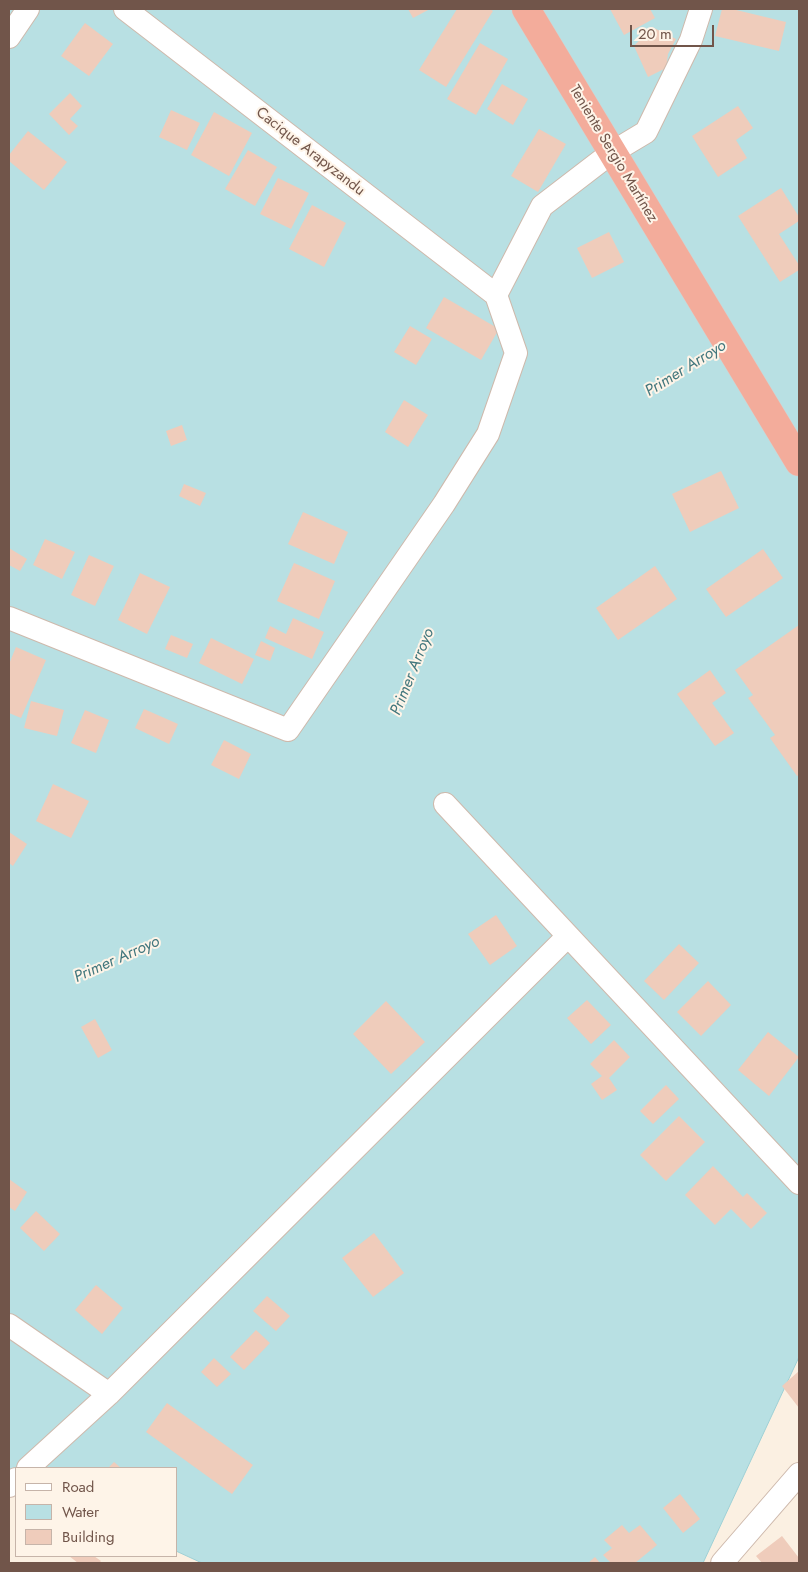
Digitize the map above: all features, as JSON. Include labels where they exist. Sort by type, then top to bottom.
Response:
[{"type":"highway","name":"Teniente Sergio Martínez","points":[[526,9],[799,462]]},
{"type":"street","points":[[9,37],[28,9]]},
{"type":"street","name":"Cacique Arapyzandu","points":[[125,9],[496,295]]},
{"type":"street","points":[[9,618],[288,730],[444,504],[488,434],[516,353],[496,295],[542,206],[611,152],[646,132],[691,40],[701,9]]},
{"type":"street","points":[[445,804],[799,1183]]},
{"type":"street","points":[[29,1467],[109,1394],[568,936]]},
{"type":"street","points":[[9,1325],[109,1394]]},
{"type":"street","points":[[722,1563],[799,1474]]},
{"type":"water","name":"Primer Arroyo","points":[[9,9],[799,9],[799,1357],[703,1563],[202,1563],[178,1552],[178,1467],[15,1467],[9,1474]]},
{"type":"building","points":[[408,9],[430,9],[413,18]]},
{"type":"building","points":[[457,9],[490,9],[493,11],[446,87],[419,70]]},
{"type":"building","points":[[610,9],[650,9],[655,18],[624,35]]},
{"type":"building","points":[[722,9],[732,9],[786,22],[779,51],[715,36]]},
{"type":"building","points":[[85,23],[113,44],[89,76],[61,56]]},
{"type":"building","points":[[652,27],[676,39],[668,54],[666,68],[648,77],[634,46]]},
{"type":"building","points":[[480,43],[508,59],[476,115],[447,99]]},
{"type":"building","points":[[502,84],[528,99],[513,125],[487,109]]},
{"type":"building","points":[[70,93],[82,106],[70,119],[78,126],[69,135],[49,114]]},
{"type":"building","points":[[738,106],[753,128],[736,140],[747,158],[718,177],[692,136]]},
{"type":"building","points":[[171,110],[200,123],[187,150],[159,137]]},
{"type":"building","points":[[214,112],[252,133],[229,176],[191,155]]},
{"type":"building","points":[[539,129],[566,144],[538,192],[511,176]]},
{"type":"building","points":[[28,131],[67,162],[44,190],[9,161],[9,155]]},
{"type":"building","points":[[248,150],[277,167],[255,206],[225,189]]},
{"type":"building","points":[[278,178],[309,193],[291,229],[260,214]]},
{"type":"building","points":[[781,188],[799,217],[799,221],[779,234],[799,265],[799,270],[780,282],[738,216]]},
{"type":"building","points":[[312,205],[346,223],[324,267],[289,249]]},
{"type":"building","points":[[609,232],[624,262],[592,278],[577,248]]},
{"type":"building","points":[[444,297],[499,329],[481,360],[426,328]]},
{"type":"building","points":[[410,326],[432,339],[416,365],[394,352]]},
{"type":"building","points":[[404,400],[428,415],[408,447],[385,432]]},
{"type":"building","points":[[182,425],[187,440],[171,446],[166,431]]},
{"type":"building","points":[[721,471],[739,508],[690,532],[672,494]]},
{"type":"building","points":[[184,484],[206,493],[200,506],[179,496]]},
{"type":"building","points":[[303,512],[348,532],[334,564],[288,544]]},
{"type":"building","points":[[45,539],[75,552],[62,579],[33,565]]},
{"type":"building","points":[[9,548],[27,559],[20,571],[9,565]]},
{"type":"building","points":[[763,549],[783,578],[726,617],[706,589]]},
{"type":"building","points":[[89,555],[114,566],[95,606],[71,595]]},
{"type":"building","points":[[294,563],[335,581],[319,619],[277,601]]},
{"type":"building","points":[[655,566],[677,599],[618,640],[596,608]]},
{"type":"building","points":[[140,573],[170,587],[147,634],[118,620]]},
{"type":"building","points":[[293,618],[324,632],[312,659],[265,638],[270,626],[286,634]]},
{"type":"building","points":[[799,625],[799,775],[797,776],[770,738],[775,735],[748,698],[753,695],[735,670]]},
{"type":"building","points":[[171,635],[193,644],[187,658],[165,649]]},
{"type":"building","points":[[211,638],[254,659],[242,684],[199,663]]},
{"type":"building","points":[[261,641],[275,648],[270,661],[255,655]]},
{"type":"building","points":[[16,647],[46,660],[21,718],[9,713],[9,664]]},
{"type":"building","points":[[710,670],[726,693],[712,703],[734,733],[715,746],[677,694]]},
{"type":"building","points":[[31,701],[64,710],[57,736],[24,728]]},
{"type":"building","points":[[144,709],[178,724],[169,744],[135,728]]},
{"type":"building","points":[[85,710],[109,720],[96,753],[71,743]]},
{"type":"building","points":[[224,740],[251,754],[239,779],[211,765]]},
{"type":"building","points":[[53,784],[89,801],[71,838],[36,821]]},
{"type":"building","points":[[9,832],[27,844],[13,866],[9,863]]},
{"type":"building","points":[[496,915],[517,946],[490,965],[468,934]]},
{"type":"building","points":[[679,944],[699,963],[664,1000],[644,981]]},
{"type":"building","points":[[708,981],[731,1005],[701,1036],[677,1012]]},
{"type":"building","points":[[587,1000],[611,1025],[591,1044],[567,1018]]},
{"type":"building","points":[[386,1001],[425,1042],[391,1074],[353,1034]]},
{"type":"building","points":[[95,1019],[112,1050],[98,1058],[81,1027]]},
{"type":"building","points":[[768,1032],[799,1057],[769,1096],[738,1070]]},
{"type":"building","points":[[614,1040],[630,1057],[609,1078],[617,1090],[602,1100],[591,1084],[602,1076],[590,1064]]},
{"type":"building","points":[[666,1085],[679,1099],[653,1124],[640,1111]]},
{"type":"building","points":[[679,1116],[705,1142],[666,1181],[640,1155]]},
{"type":"building","points":[[713,1166],[743,1197],[747,1193],[767,1213],[751,1229],[731,1209],[715,1225],[685,1195]]},
{"type":"building","points":[[9,1179],[27,1192],[15,1211],[9,1207]]},
{"type":"building","points":[[36,1211],[60,1234],[44,1251],[20,1228]]},
{"type":"building","points":[[374,1233],[404,1273],[373,1297],[342,1258]]},
{"type":"building","points":[[96,1285],[123,1308],[102,1334],[75,1310]]},
{"type":"building","points":[[267,1296],[290,1316],[276,1331],[253,1311]]},
{"type":"building","points":[[256,1330],[270,1343],[244,1370],[230,1357]]},
{"type":"building","points":[[214,1358],[231,1374],[217,1387],[201,1372]]},
{"type":"building","points":[[799,1371],[799,1408],[782,1386]]},
{"type":"building","points":[[167,1403],[253,1465],[232,1494],[146,1432]]},
{"type":"building","points":[[114,1462],[120,1467],[109,1467]]},
{"type":"building","points":[[680,1494],[700,1519],[683,1533],[663,1508]]},
{"type":"building","points":[[622,1525],[629,1533],[640,1525],[657,1545],[635,1563],[611,1563],[603,1555],[612,1548],[604,1540]]},
{"type":"building","points":[[782,1536],[799,1558],[799,1563],[762,1563],[756,1556]]},
{"type":"building","points":[[70,1557],[95,1557],[101,1561],[99,1563],[78,1563]]},
{"type":"building","points":[[595,1557],[600,1563],[588,1563]]}]
